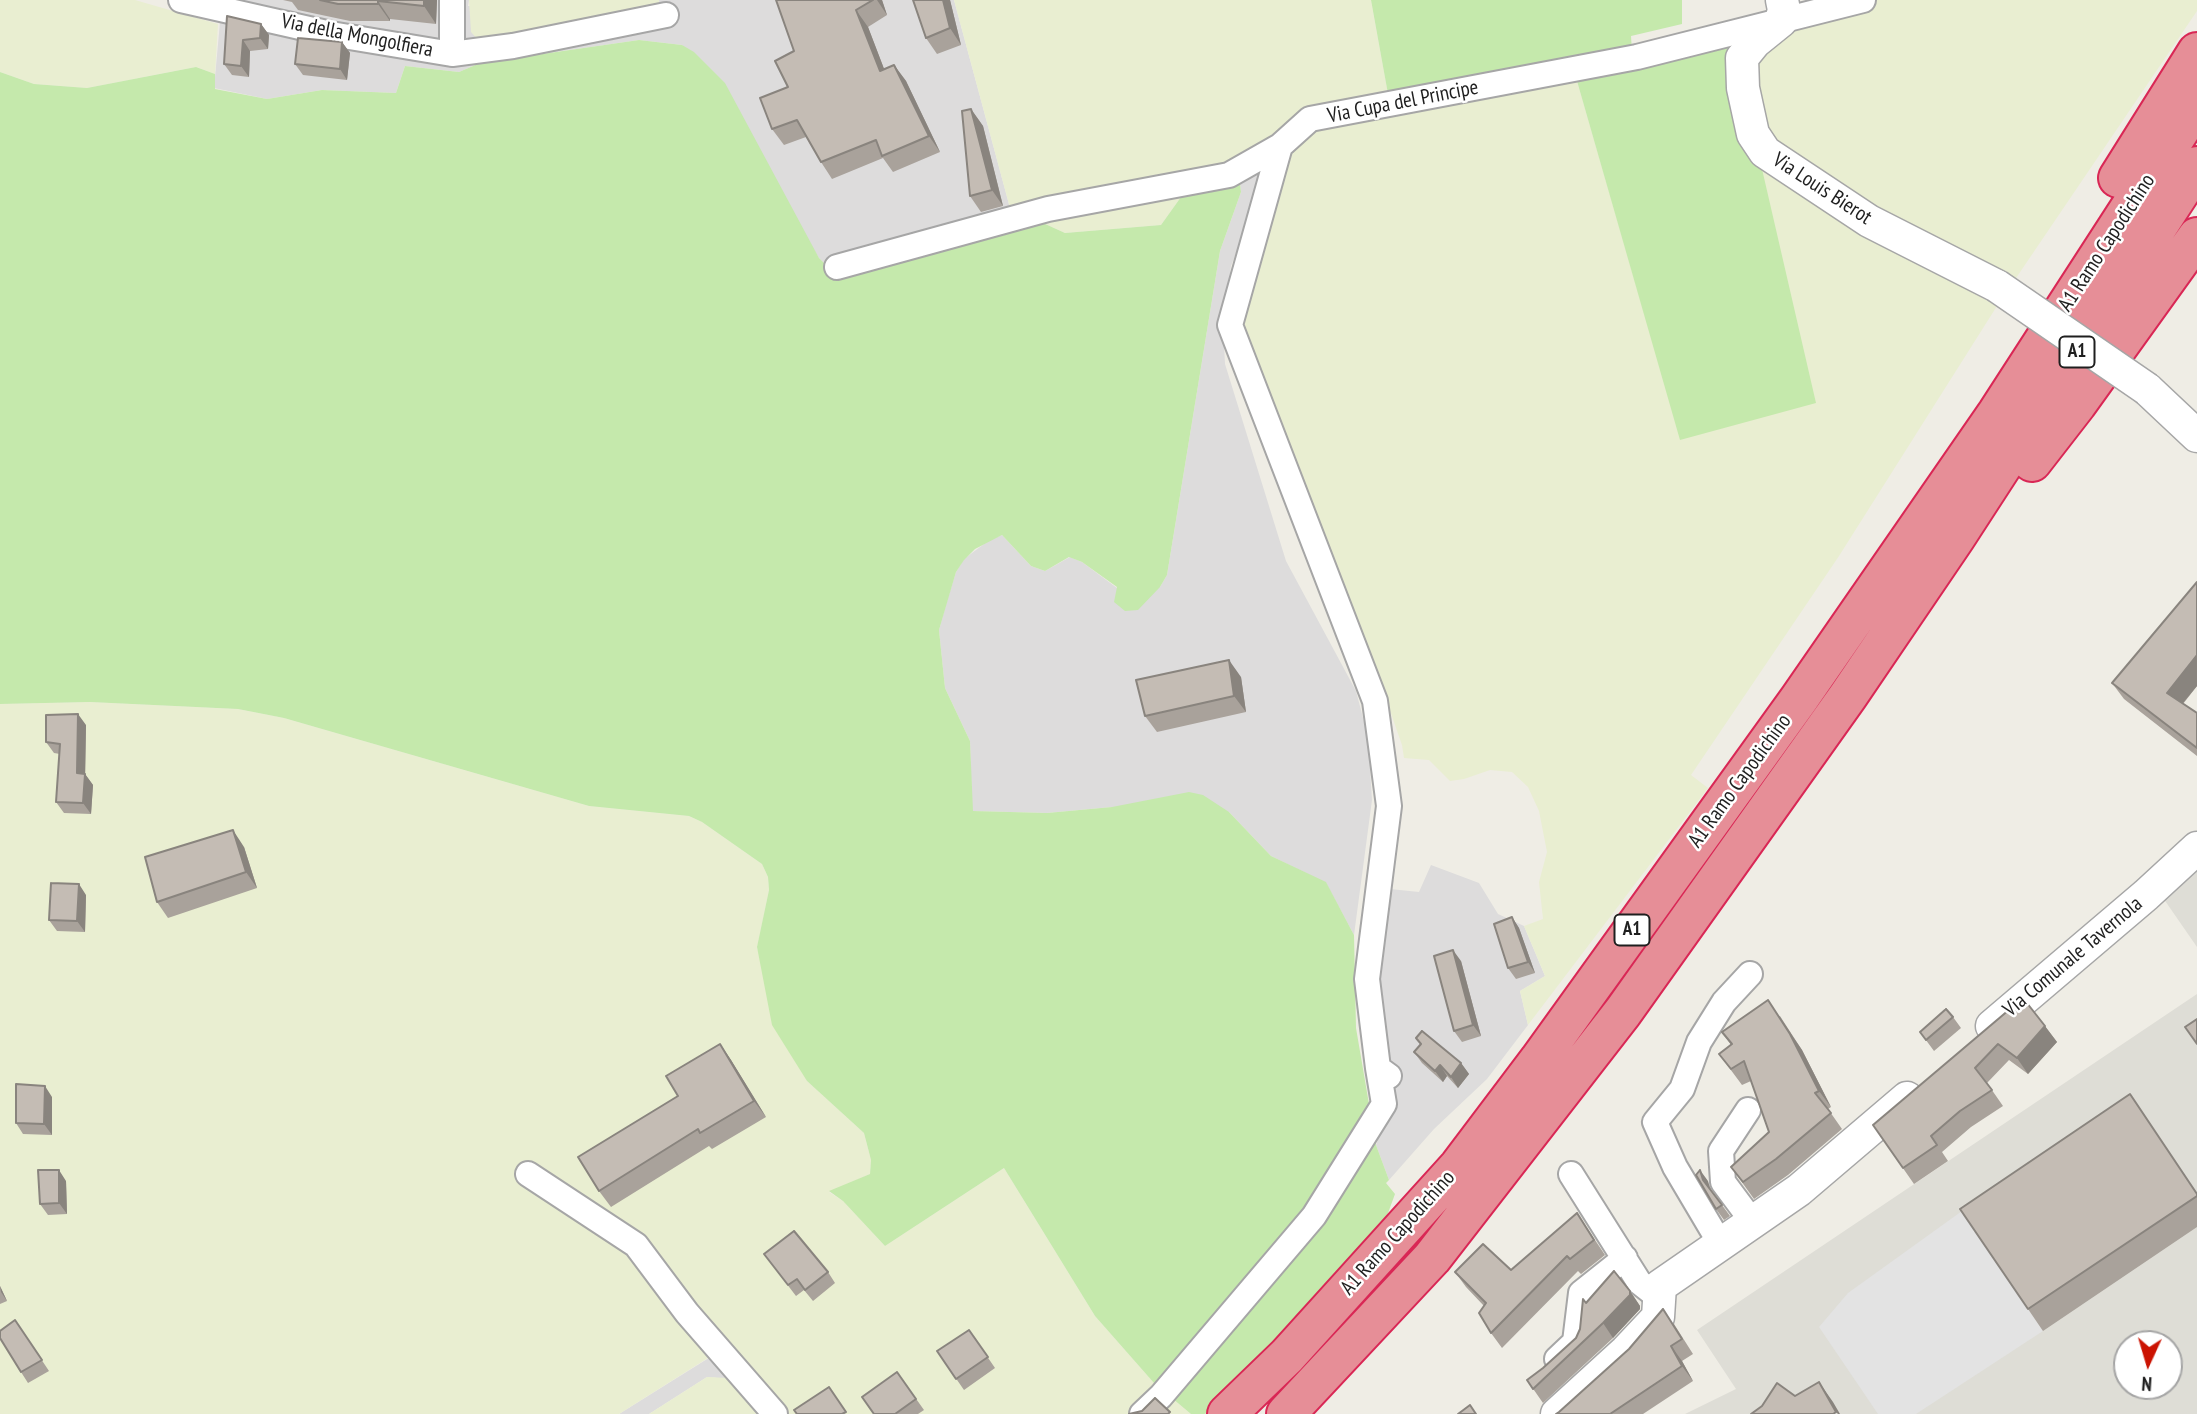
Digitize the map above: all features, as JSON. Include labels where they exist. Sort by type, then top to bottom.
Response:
[{"type":"highway","points":[[1997,413],[2024,345],[2042,312],[2110,190],[2197,52]]},
{"type":"highway","name":"A1 Ramo Capodichino","points":[[1227,1414],[1287,1356],[1458,1167],[1547,1048],[1791,711],[1997,413],[2197,104]]},
{"type":"highway","name":"A1 Ramo Capodichino","points":[[1286,1414],[1432,1258],[1623,1012],[1848,696],[1956,537],[2197,166]]},
{"type":"highway","points":[[1956,537],[2017,481],[2085,393],[2197,237]]},
{"type":"street","name":"Via della Mongolfiera","points":[[181,0],[331,34],[452,54],[513,46],[666,15]]},
{"type":"street","name":"Via della Mongolfiera","points":[[452,0],[452,54]]},
{"type":"street","name":"Via Cupa del Principe","points":[[837,267],[1048,209],[1229,176],[1280,146],[1310,120],[1637,57],[1781,11],[1863,0]]},
{"type":"street","name":"Via Louis Bierot","points":[[1781,11],[1742,58],[1743,88],[1754,134],[1765,152],[1869,221],[1997,286],[2147,389],[2197,436]]},
{"type":"street","points":[[1142,1414],[1161,1396],[1314,1216],[1384,1104],[1384,1072],[1367,979],[1389,806],[1375,701],[1230,325],[1280,146]]},
{"type":"street","name":"Via Comunale Tavernola","points":[[1967,1048],[2197,848]]},
{"type":"street","points":[[1720,1243],[1675,1167],[1655,1122],[1682,1089],[1699,1042],[1724,1002],[1750,974]]},
{"type":"street","points":[[1557,1414],[1626,1351],[1658,1317],[1660,1286],[1799,1190],[1924,1083]]},
{"type":"street","points":[[1748,1110],[1721,1151],[1723,1182],[1752,1222]]},
{"type":"street","points":[[528,1174],[636,1245],[687,1313],[775,1414]]},
{"type":"street","points":[[1571,1174],[1639,1282],[1658,1297]]},
{"type":"street","points":[[1543,1372],[1575,1342],[1581,1293],[1625,1258]]},
{"type":"shaded area","points":[[222,0],[469,0],[468,6],[659,3],[659,0],[954,0],[1010,208],[837,277],[819,258],[682,45],[639,40],[480,63],[459,72],[405,66],[396,93],[322,90],[267,99],[214,88]]},
{"type":"shaded area","points":[[1259,151],[1258,197],[1231,266],[1223,325],[1225,364],[1286,561],[1356,691],[1368,737],[1372,800],[1354,935],[1326,883],[1271,856],[1229,812],[1112,807],[1047,813],[972,811],[970,741],[945,688],[939,630],[947,601],[956,572],[964,559],[988,541],[1002,535],[1031,566],[1045,571],[1070,557],[1082,562],[1117,588],[1160,587],[1167,575],[1220,251],[1241,192],[1237,160]]},
{"type":"shaded area","points":[[2197,861],[2197,947],[2161,895]]},
{"type":"shaded area","points":[[1431,865],[1479,883],[1498,914],[1524,926],[1545,976],[1520,991],[1528,1025],[1487,1079],[1434,1129],[1389,1180],[1376,1145],[1392,1101],[1378,991],[1381,950],[1390,889],[1419,892]]},
{"type":"shaded area","points":[[2197,994],[2197,1414],[1685,1414],[1736,1389],[1697,1330]]},
{"type":"shaded area","points":[[1962,1211],[2043,1331],[1916,1414],[1878,1414],[1819,1327],[1848,1293]]},
{"type":"shaded area","points":[[712,1356],[729,1379],[707,1377],[649,1414],[619,1414]]},
{"type":"green space","points":[[0,0],[135,0],[218,24],[215,74],[196,67],[87,88],[34,84],[0,72]]},
{"type":"green space","points":[[469,0],[659,0],[659,3],[643,11],[479,41],[471,32]]},
{"type":"green space","points":[[954,0],[1371,0],[1388,94],[1259,151],[1201,169],[1161,225],[1065,233],[1010,208]]},
{"type":"green space","points":[[1371,0],[1682,0],[1682,24],[1631,36],[1632,52],[1388,94]]},
{"type":"green space","points":[[1839,0],[2197,0],[2197,11],[2012,284],[1873,218],[1781,151],[1756,111],[1757,57],[1797,24]]},
{"type":"green space","points":[[639,40],[682,45],[694,52],[725,83],[819,258],[838,277],[1010,208],[1065,233],[1161,225],[1201,169],[1237,160],[1241,192],[1220,251],[1167,575],[1160,587],[1138,610],[1125,611],[1114,602],[1117,587],[1082,562],[1069,557],[1045,571],[1031,566],[1002,535],[975,549],[956,572],[939,630],[945,688],[970,741],[973,811],[1047,813],[1112,807],[1189,792],[1203,795],[1229,812],[1271,856],[1326,882],[1354,935],[1356,1028],[1376,1145],[1389,1180],[1386,1183],[1395,1194],[1384,1224],[1239,1381],[1205,1414],[1191,1414],[1154,1383],[1095,1316],[1004,1168],[885,1246],[843,1201],[829,1191],[870,1174],[871,1160],[864,1133],[807,1081],[772,1025],[757,947],[769,890],[768,877],[762,864],[702,822],[689,816],[589,806],[284,718],[238,709],[90,702],[0,704],[0,72],[34,84],[87,88],[196,67],[215,74],[215,89],[267,99],[322,90],[396,93],[405,66],[459,72],[480,63]]},
{"type":"green space","points":[[1721,44],[1729,48],[1732,86],[1759,156],[1816,403],[1680,440],[1577,81],[1609,75]]},
{"type":"green space","points":[[1577,81],[1681,440],[1759,156],[1896,249],[1997,306],[1839,556],[1691,775],[1708,788],[1528,1025],[1520,991],[1545,976],[1524,926],[1543,919],[1539,882],[1547,852],[1539,811],[1528,787],[1512,772],[1490,770],[1450,781],[1429,760],[1404,758],[1387,702],[1238,314],[1291,146],[1305,132],[1441,100],[1508,95]]},
{"type":"green space","points":[[90,702],[238,709],[284,718],[589,806],[689,816],[702,822],[762,864],[768,877],[769,890],[757,948],[807,1081],[864,1133],[871,1160],[870,1174],[829,1192],[843,1201],[885,1246],[1004,1168],[1095,1316],[1154,1383],[1191,1414],[649,1414],[707,1377],[728,1378],[711,1356],[619,1414],[0,1414],[0,704]]},
{"type":"building","points":[[320,0],[424,0],[424,6],[378,1],[378,4],[338,4]]},
{"type":"building","points":[[776,0],[873,0],[856,10],[880,71],[894,65],[929,136],[882,156],[876,140],[821,162],[797,120],[772,129],[760,98],[788,87],[775,61],[794,51]]},
{"type":"building","points":[[913,0],[943,0],[950,28],[926,38]]},
{"type":"building","points":[[227,16],[261,24],[260,38],[243,40],[241,66],[224,64]]},
{"type":"building","points":[[298,38],[342,42],[340,69],[295,64]]},
{"type":"building","points":[[971,109],[992,190],[970,196],[962,111]]},
{"type":"building","points":[[2197,582],[2197,655],[2167,693],[2197,713],[2197,748],[2112,683]]},
{"type":"building","points":[[1229,660],[1234,696],[1145,716],[1136,680]]},
{"type":"building","points":[[78,714],[77,773],[85,774],[83,803],[56,802],[60,744],[46,742],[46,715]]},
{"type":"building","points":[[233,830],[246,872],[157,902],[145,857]]},
{"type":"building","points":[[51,883],[79,884],[77,921],[49,920]]},
{"type":"building","points":[[1512,917],[1528,962],[1508,968],[1494,924]]},
{"type":"building","points":[[1453,950],[1473,1025],[1454,1031],[1434,956]]},
{"type":"building","points":[[2023,998],[2045,1026],[2017,1058],[1998,1044],[1975,1068],[1992,1090],[1960,1111],[1931,1136],[1937,1145],[1903,1168],[1873,1125]]},
{"type":"building","points":[[1768,1000],[1790,1034],[1819,1091],[1815,1093],[1831,1113],[1776,1159],[1743,1182],[1731,1167],[1769,1132],[1744,1061],[1731,1069],[1719,1054],[1732,1044],[1722,1032]]},
{"type":"building","points":[[1946,1009],[1953,1017],[1926,1040],[1920,1032]]},
{"type":"building","points":[[2197,1019],[2197,1044],[2185,1027]]},
{"type":"building","points":[[1422,1031],[1461,1063],[1451,1077],[1440,1065],[1435,1071],[1414,1052],[1421,1044],[1416,1038]]},
{"type":"building","points":[[720,1044],[754,1101],[700,1133],[698,1129],[599,1191],[578,1157],[678,1096],[666,1076]]},
{"type":"building","points":[[16,1084],[45,1086],[44,1124],[16,1123]]},
{"type":"building","points":[[2130,1094],[2197,1196],[2028,1309],[1960,1209]]},
{"type":"building","points":[[38,1170],[59,1170],[59,1203],[40,1204]]},
{"type":"building","points":[[1700,1170],[1703,1180],[1722,1205],[1716,1209],[1696,1175]]},
{"type":"building","points":[[1577,1213],[1594,1240],[1570,1259],[1567,1256],[1491,1333],[1479,1313],[1486,1303],[1455,1272],[1483,1244],[1511,1270]]},
{"type":"building","points":[[794,1231],[828,1272],[805,1290],[797,1279],[788,1285],[764,1254]]},
{"type":"building","points":[[1614,1271],[1630,1291],[1630,1295],[1533,1389],[1527,1380],[1576,1338],[1580,1329],[1583,1299],[1586,1303]]},
{"type":"building","points":[[1663,1309],[1682,1339],[1671,1346],[1682,1366],[1610,1414],[1556,1414],[1629,1349]]},
{"type":"building","points":[[15,1320],[42,1360],[21,1372],[0,1338],[0,1331]]},
{"type":"building","points":[[969,1330],[988,1357],[956,1379],[937,1351]]},
{"type":"building","points":[[897,1372],[916,1399],[895,1414],[874,1414],[862,1397]]},
{"type":"building","points":[[1819,1382],[1836,1412],[1833,1414],[1751,1414],[1762,1406],[1777,1383],[1795,1396]]},
{"type":"building","points":[[829,1387],[846,1412],[797,1414],[794,1410]]},
{"type":"building","points":[[1155,1398],[1170,1412],[1168,1414],[1129,1414],[1142,1411]]},
{"type":"building","points":[[1470,1405],[1476,1414],[1458,1414]]}]
